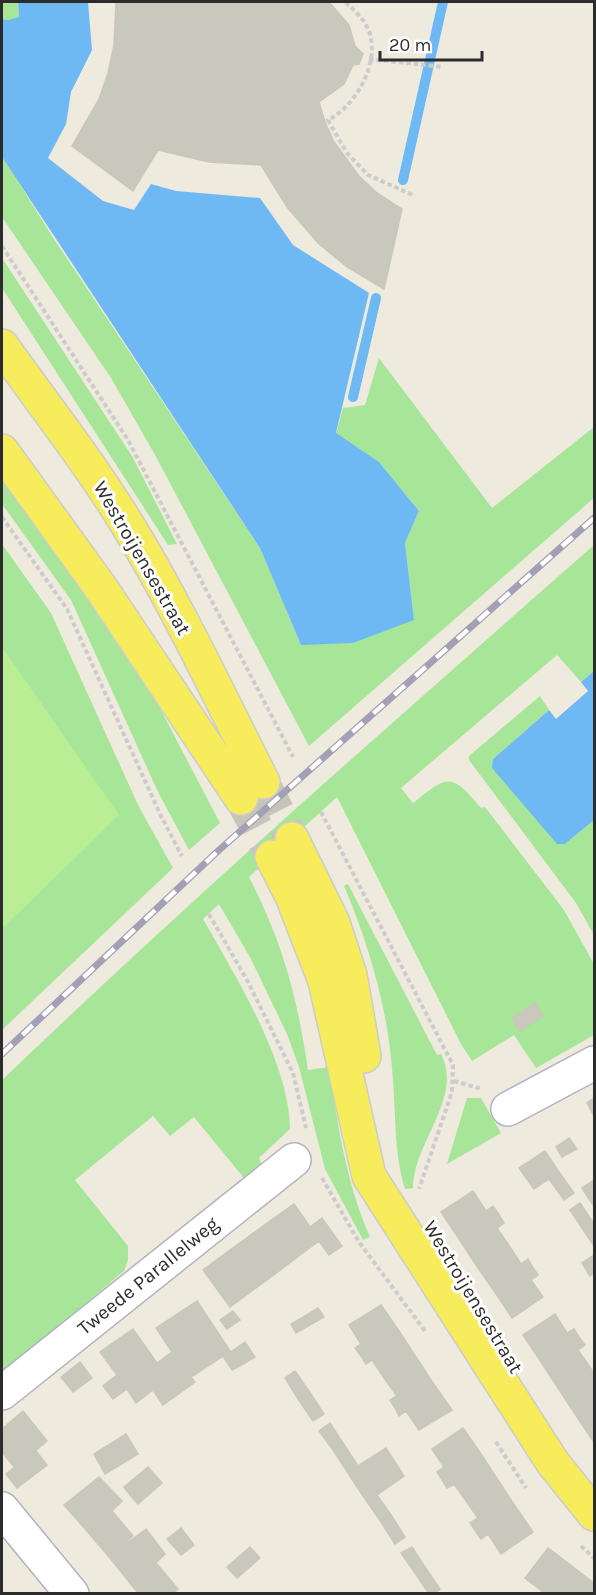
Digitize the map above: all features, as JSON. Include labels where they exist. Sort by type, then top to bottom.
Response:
[{"type":"main road","name":"Westroijensestraat","points":[[2,346],[128,525],[167,596],[252,790],[185,718],[122,618],[2,451]]},
{"type":"main road","name":"Westroijensestraat","points":[[282,848],[292,896],[325,981],[361,1150],[369,1176],[553,1463],[594,1514]]},
{"type":"street","points":[[508,1109],[594,1063]]},
{"type":"street","name":"Tweede Parallelweg","points":[[2,1393],[301,1148]]},
{"type":"street","points":[[2,1509],[72,1593]]},
{"type":"path","points":[[346,2],[365,23],[370,34],[369,59],[361,90],[339,114],[328,120],[347,153],[368,175],[415,196]]},
{"type":"path","points":[[369,59],[443,67]]},
{"type":"path","points":[[2,246],[128,440],[293,757]]},
{"type":"path","points":[[2,516],[67,609],[161,816],[182,856]]},
{"type":"path","name":"Westroijensestraat","points":[[321,812],[453,1065],[452,1092],[421,1179],[418,1197]]},
{"type":"path","points":[[209,914],[247,980],[293,1073],[301,1148]]},
{"type":"green space","points":[[2,2],[18,2],[19,17],[2,19]]},
{"type":"green space","points":[[2,156],[52,236],[260,548],[301,645],[414,620],[405,543],[419,511],[379,462],[336,434],[343,408],[365,405],[379,358],[492,508],[594,427],[594,498],[309,746],[154,453],[111,378],[2,217]]},
{"type":"green space","points":[[2,258],[132,456],[177,544],[168,545],[2,288]]},
{"type":"green space","points":[[2,464],[153,695],[220,823],[189,850],[158,792],[71,600],[2,504]]},
{"type":"green space","points":[[2,544],[51,613],[139,807],[173,868],[2,1030]]},
{"type":"green space","points":[[594,545],[594,671],[581,682],[557,655],[401,788],[413,803],[442,783],[456,783],[481,808],[485,807],[564,910],[594,964],[594,1035],[536,1068],[514,1035],[472,1061],[461,1044],[337,797],[249,877],[271,925],[287,970],[299,1018],[308,1070],[329,1067],[349,1175],[370,1237],[363,1240],[325,1169],[299,1067],[287,1034],[251,959],[219,904],[203,919],[245,993],[271,1049],[288,1104],[290,1129],[259,1158],[262,1166],[248,1183],[194,1117],[170,1136],[153,1116],[75,1180],[128,1246],[128,1260],[124,1271],[2,1374],[2,1080],[221,876]]},
{"type":"green space","points":[[2,647],[119,815],[2,929]]},
{"type":"green space","points":[[540,696],[549,710],[493,759],[565,844],[594,820],[594,935],[576,903],[469,760],[469,756]]},
{"type":"green space","points":[[348,884],[437,1055],[441,1054],[446,1070],[446,1087],[442,1103],[415,1171],[413,1188],[405,1189],[401,1176],[391,1056],[383,1006],[370,957],[344,886]]},
{"type":"green space","points":[[467,1098],[481,1098],[501,1133],[447,1164]]},
{"type":"water","points":[[18,2],[88,2],[92,50],[71,92],[66,124],[48,158],[103,201],[134,210],[151,184],[176,191],[260,198],[293,245],[369,293],[336,433],[379,462],[419,511],[405,543],[414,620],[353,643],[301,645],[260,548],[2,157],[2,19],[19,17]]},
{"type":"water","points":[[594,671],[594,820],[565,844],[557,844],[492,768],[493,759],[549,710],[556,719],[588,691],[581,682]]},
{"type":"building","points":[[116,2],[329,2],[349,25],[355,46],[363,54],[359,64],[353,65],[344,84],[319,102],[325,122],[334,142],[359,176],[377,193],[402,209],[384,289],[347,267],[318,243],[287,207],[261,165],[209,162],[158,150],[133,191],[72,146],[99,99],[108,73],[114,45]]},
{"type":"building","points":[[535,1003],[543,1016],[520,1031],[512,1018]]},
{"type":"building","points":[[594,1098],[594,1116],[587,1103]]},
{"type":"building","points":[[569,1138],[577,1149],[562,1157],[556,1147]]},
{"type":"building","points":[[545,1151],[559,1172],[534,1189],[519,1168]]},
{"type":"building","points":[[559,1172],[574,1193],[564,1200],[549,1179]]},
{"type":"building","points":[[594,1180],[594,1191],[587,1196],[582,1188]]},
{"type":"building","points":[[473,1191],[486,1211],[493,1206],[498,1213],[459,1239],[441,1212]]},
{"type":"building","points":[[594,1191],[594,1206],[587,1196]]},
{"type":"building","points":[[580,1203],[594,1224],[584,1231],[570,1210]]},
{"type":"building","points":[[294,1204],[310,1227],[322,1218],[342,1246],[329,1255],[319,1241],[296,1258],[270,1221]]},
{"type":"building","points":[[498,1213],[504,1223],[497,1228],[508,1244],[476,1265],[459,1239]]},
{"type":"building","points":[[270,1221],[296,1258],[275,1274],[248,1237]]},
{"type":"building","points":[[594,1224],[594,1246],[584,1231]]},
{"type":"building","points":[[248,1237],[275,1274],[253,1290],[226,1253]]},
{"type":"building","points":[[508,1244],[521,1264],[528,1259],[532,1266],[494,1291],[476,1265]]},
{"type":"building","points":[[226,1253],[253,1290],[230,1307],[203,1270]]},
{"type":"building","points":[[594,1255],[594,1273],[590,1276],[582,1263]]},
{"type":"building","points":[[532,1266],[538,1275],[531,1280],[543,1297],[512,1318],[494,1291]]},
{"type":"building","points":[[197,1301],[240,1366],[232,1370],[223,1356],[191,1377],[195,1382],[163,1405],[153,1390],[136,1403],[127,1389],[113,1399],[103,1386],[117,1375],[100,1352],[133,1329],[157,1363],[172,1352],[156,1328]]},
{"type":"building","points":[[381,1305],[399,1331],[361,1356],[355,1348],[361,1344],[349,1325]]},
{"type":"building","points":[[318,1308],[324,1317],[310,1325],[305,1316]]},
{"type":"building","points":[[233,1311],[240,1320],[227,1329],[220,1320]]},
{"type":"building","points":[[555,1314],[567,1333],[574,1329],[579,1337],[541,1362],[523,1335]]},
{"type":"building","points":[[305,1316],[310,1325],[296,1333],[291,1324]]},
{"type":"building","points":[[399,1331],[416,1357],[384,1378],[372,1360],[366,1364],[361,1356]]},
{"type":"building","points":[[579,1337],[585,1345],[578,1350],[590,1367],[558,1388],[541,1362]]},
{"type":"building","points":[[245,1342],[255,1357],[240,1366],[231,1352]]},
{"type":"building","points":[[416,1357],[433,1383],[395,1408],[390,1400],[397,1396],[384,1378]]},
{"type":"building","points":[[80,1362],[92,1378],[73,1392],[61,1377]]},
{"type":"building","points":[[590,1367],[594,1374],[594,1401],[575,1414],[558,1388]]},
{"type":"building","points":[[295,1371],[309,1391],[298,1399],[285,1378]]},
{"type":"building","points":[[433,1383],[452,1410],[419,1430],[406,1411],[399,1416],[395,1408]]},
{"type":"building","points":[[309,1391],[324,1414],[313,1421],[298,1399]]},
{"type":"building","points":[[594,1401],[594,1440],[593,1441],[575,1414]]},
{"type":"building","points":[[23,1411],[47,1441],[15,1468],[2,1452],[2,1429]]},
{"type":"building","points":[[330,1423],[343,1443],[333,1450],[319,1431]]},
{"type":"building","points":[[463,1428],[481,1454],[442,1480],[437,1472],[444,1467],[432,1449]]},
{"type":"building","points":[[126,1434],[138,1454],[105,1474],[94,1454]]},
{"type":"building","points":[[343,1443],[358,1466],[386,1448],[395,1462],[357,1487],[333,1450]]},
{"type":"building","points":[[36,1451],[47,1465],[17,1488],[6,1474]]},
{"type":"building","points":[[481,1454],[498,1480],[466,1501],[454,1484],[447,1488],[442,1480]]},
{"type":"building","points":[[395,1462],[404,1476],[377,1495],[391,1515],[381,1522],[357,1487]]},
{"type":"building","points":[[148,1467],[155,1475],[130,1495],[124,1487]]},
{"type":"building","points":[[155,1475],[162,1483],[138,1504],[130,1495]]},
{"type":"building","points":[[99,1477],[122,1501],[87,1531],[64,1505]]},
{"type":"building","points":[[498,1480],[515,1506],[476,1532],[470,1523],[478,1518],[466,1501]]},
{"type":"building","points":[[122,1501],[112,1511],[133,1536],[109,1557],[87,1531]]},
{"type":"building","points":[[515,1506],[533,1532],[501,1554],[488,1534],[481,1539],[476,1532]]},
{"type":"building","points":[[391,1515],[405,1537],[395,1544],[381,1522]]},
{"type":"building","points":[[181,1528],[188,1537],[174,1547],[167,1539]]},
{"type":"building","points":[[146,1529],[165,1554],[130,1583],[109,1557]]},
{"type":"building","points":[[188,1537],[194,1545],[181,1555],[174,1547]]},
{"type":"building","points":[[250,1547],[260,1558],[237,1578],[227,1567]]},
{"type":"building","points":[[412,1547],[425,1567],[415,1573],[401,1553]]},
{"type":"building","points":[[548,1548],[573,1567],[553,1594],[541,1594],[542,1591],[525,1578]]},
{"type":"building","points":[[165,1554],[156,1563],[178,1589],[172,1594],[139,1594],[130,1583]]},
{"type":"building","points":[[425,1567],[440,1589],[433,1594],[429,1594],[415,1573]]},
{"type":"building","points":[[573,1567],[594,1583],[593,1594],[553,1594]]},
{"type":"waterway","points":[[403,180],[443,2]]},
{"type":"waterway","points":[[353,397],[376,298]]},
{"type":"tunnel","points":[[263,782],[292,839]]},
{"type":"tunnel","points":[[241,798],[272,857]]},
{"type":"railway","points":[[2,1054],[218,851],[594,518]]}]
